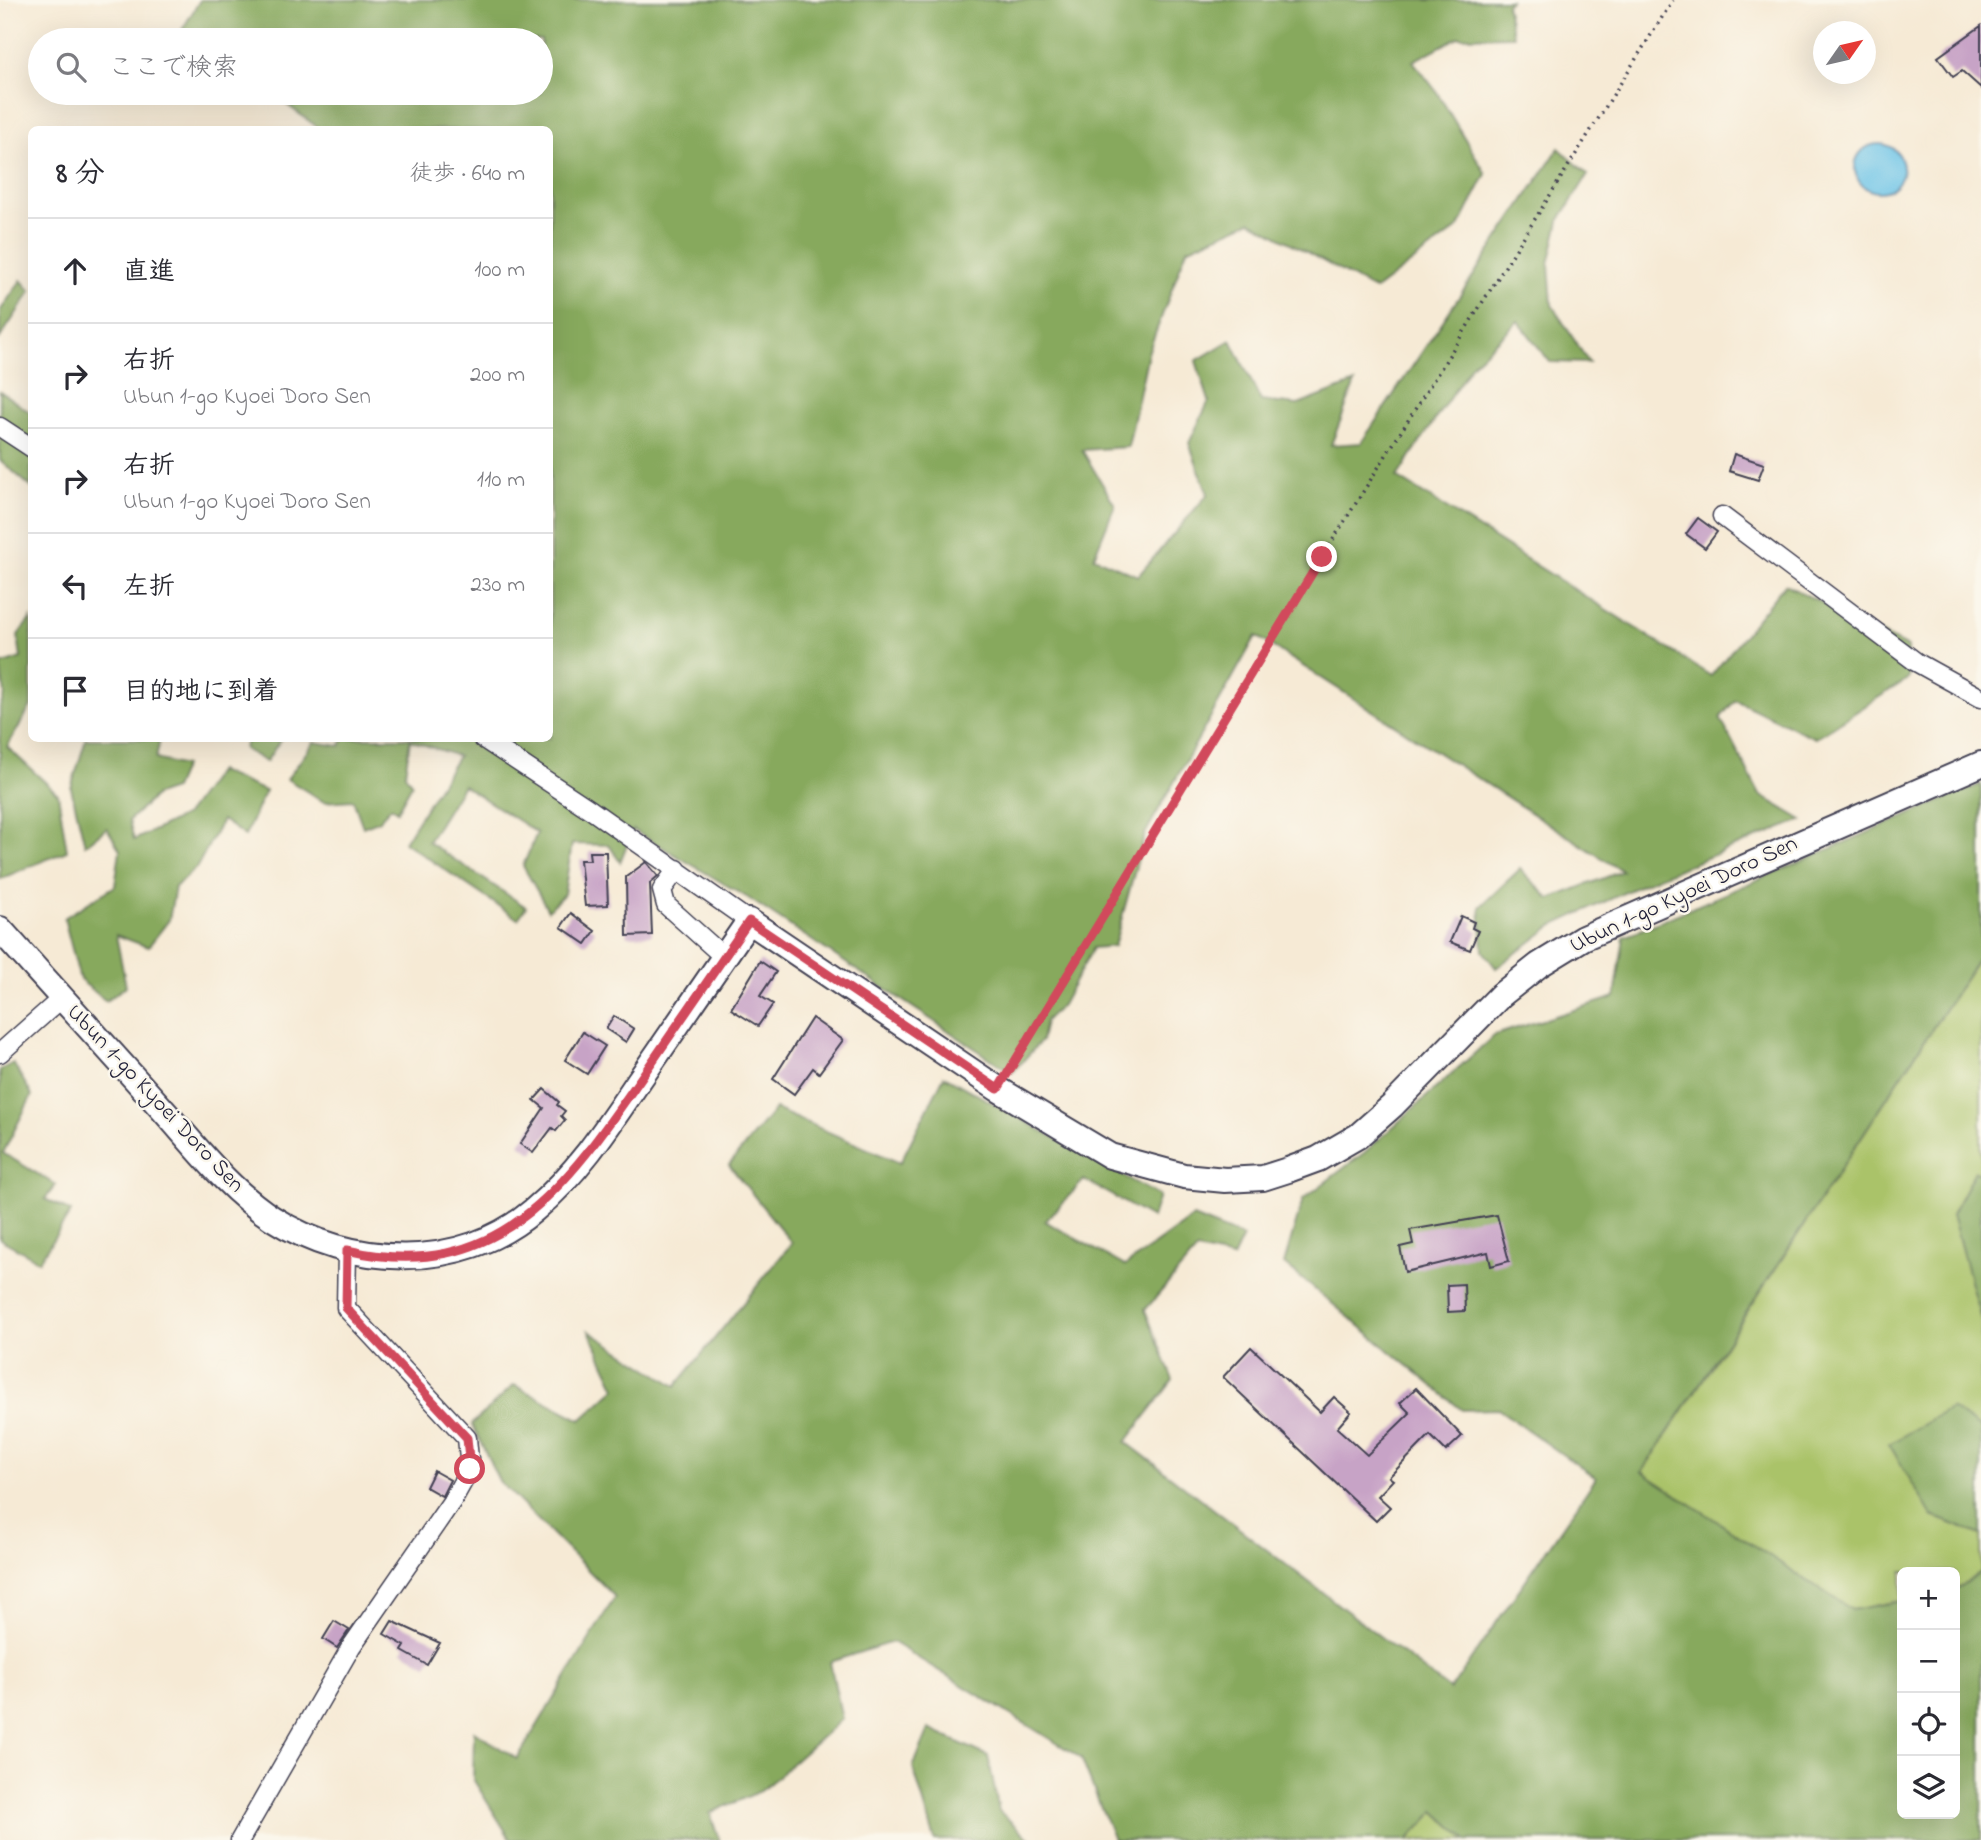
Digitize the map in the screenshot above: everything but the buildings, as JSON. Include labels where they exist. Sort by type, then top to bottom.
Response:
[{"type":"street","points":[[0,427],[28,445]]},
{"type":"street","points":[[1722,516],[1916,662],[1981,698]]},
{"type":"street","points":[[488,742],[677,869],[749,921]]},
{"type":"street","name":"Ubun 1-go Kyoei Doro Sen","points":[[0,1052],[62,998],[228,1182],[272,1218],[323,1244],[384,1259],[431,1255],[463,1248],[502,1231],[533,1212],[564,1182],[597,1141],[749,921],[998,1089],[1110,1156],[1184,1176],[1225,1180],[1263,1178],[1318,1159],[1357,1136],[1392,1106],[1501,995],[1539,965],[1583,938],[1668,898],[1981,764]]},
{"type":"street","points":[[677,869],[662,890],[666,905],[724,957]]},
{"type":"street","points":[[0,929],[62,998]]},
{"type":"street","points":[[240,1840],[351,1647],[452,1501],[470,1469],[467,1438],[346,1308],[347,1250]]},
{"type":"path","points":[[998,1089],[1329,546],[1673,0]]},
{"type":"green space","points":[[200,0],[1510,0],[1506,4],[1513,36],[1458,37],[1413,61],[1437,92],[1486,174],[1459,227],[1375,290],[1251,221],[1187,249],[1148,353],[1128,447],[1082,450],[1115,505],[1094,557],[1138,576],[1208,494],[1189,443],[1209,401],[1196,361],[1231,340],[1261,401],[1298,405],[1355,383],[1331,445],[1361,443],[1559,148],[1588,175],[1559,221],[1549,264],[1552,305],[1589,363],[1550,362],[1518,321],[1472,364],[1397,477],[1711,676],[1785,584],[1908,647],[1909,678],[1815,738],[1735,700],[1720,718],[1760,795],[1802,820],[1656,878],[1552,926],[1496,968],[1483,951],[1480,907],[1520,869],[1550,899],[1622,871],[1256,636],[1145,834],[1114,946],[1093,948],[1062,1005],[1045,1021],[1041,1041],[1012,1073],[748,898],[633,830],[620,862],[609,845],[572,844],[564,894],[548,910],[523,866],[537,833],[463,785],[428,842],[526,907],[518,919],[404,842],[458,756],[416,742],[553,742],[553,126],[316,126],[287,105],[553,105],[553,28],[183,28]]},
{"type":"green space","points":[[21,280],[28,288],[28,296],[0,338],[0,311]]},
{"type":"green space","points":[[0,391],[28,411],[28,484],[0,460]]},
{"type":"green space","points":[[28,622],[28,711],[7,747],[58,794],[67,851],[0,879],[0,707],[5,694],[0,665],[21,658],[18,635]]},
{"type":"green space","points":[[85,742],[159,742],[156,759],[184,766],[174,789],[156,795],[129,820],[134,840],[186,815],[218,771],[265,791],[245,836],[222,820],[197,867],[175,887],[169,920],[148,947],[116,935],[126,986],[106,1001],[80,980],[64,918],[115,886],[120,850],[107,828],[85,845],[71,788]]},
{"type":"green space","points":[[245,742],[279,742],[266,762],[244,749]]},
{"type":"green space","points":[[314,742],[340,746],[342,742],[410,742],[405,774],[412,784],[397,811],[391,807],[378,821],[363,827],[353,800],[324,802],[287,779]]},
{"type":"green space","points":[[1981,784],[1981,954],[1642,1472],[1852,1610],[1897,1602],[1897,1819],[1960,1819],[1960,1587],[1981,1572],[1981,1840],[1467,1840],[1435,1811],[1408,1840],[1114,1840],[1081,1758],[892,1642],[830,1662],[842,1719],[761,1791],[710,1813],[719,1840],[511,1840],[473,1779],[474,1731],[517,1759],[615,1597],[499,1481],[472,1424],[514,1385],[581,1420],[616,1388],[589,1331],[676,1386],[792,1243],[729,1165],[775,1109],[900,1163],[944,1076],[1159,1196],[1152,1218],[1084,1180],[1045,1221],[1125,1266],[1193,1217],[1243,1237],[1233,1258],[1197,1250],[1145,1310],[1173,1380],[1126,1442],[1450,1690],[1596,1478],[1498,1409],[1462,1410],[1284,1264],[1303,1199],[1365,1152],[1495,1035],[1615,997],[1624,937]]},
{"type":"green space","points":[[1981,954],[1981,1173],[1975,1171],[1952,1214],[1981,1320],[1981,1429],[1951,1408],[1932,1516],[1981,1535],[1981,1572],[1960,1587],[1960,1567],[1897,1567],[1897,1602],[1852,1610],[1642,1473]]},
{"type":"green space","points":[[13,1063],[32,1095],[3,1153],[56,1185],[45,1199],[71,1212],[39,1261],[0,1239],[0,1070]]},
{"type":"green space","points":[[1975,1171],[1981,1173],[1981,1320],[1952,1214]]},
{"type":"green space","points":[[1951,1408],[1981,1429],[1981,1535],[1932,1516],[1889,1444]]},
{"type":"green space","points":[[929,1729],[988,1756],[999,1811],[1031,1840],[935,1840],[913,1767]]},
{"type":"green space","points":[[1435,1811],[1467,1840],[1408,1840]]},
{"type":"water","points":[[1879,144],[1896,151],[1903,168],[1896,185],[1879,192],[1862,185],[1855,168],[1862,151]]},
{"type":"route","points":[[470,1469],[467,1438],[346,1308],[347,1250],[384,1259],[431,1255],[463,1248],[502,1231],[533,1212],[564,1182],[597,1141],[749,921],[998,1089],[1322,557]]}]
